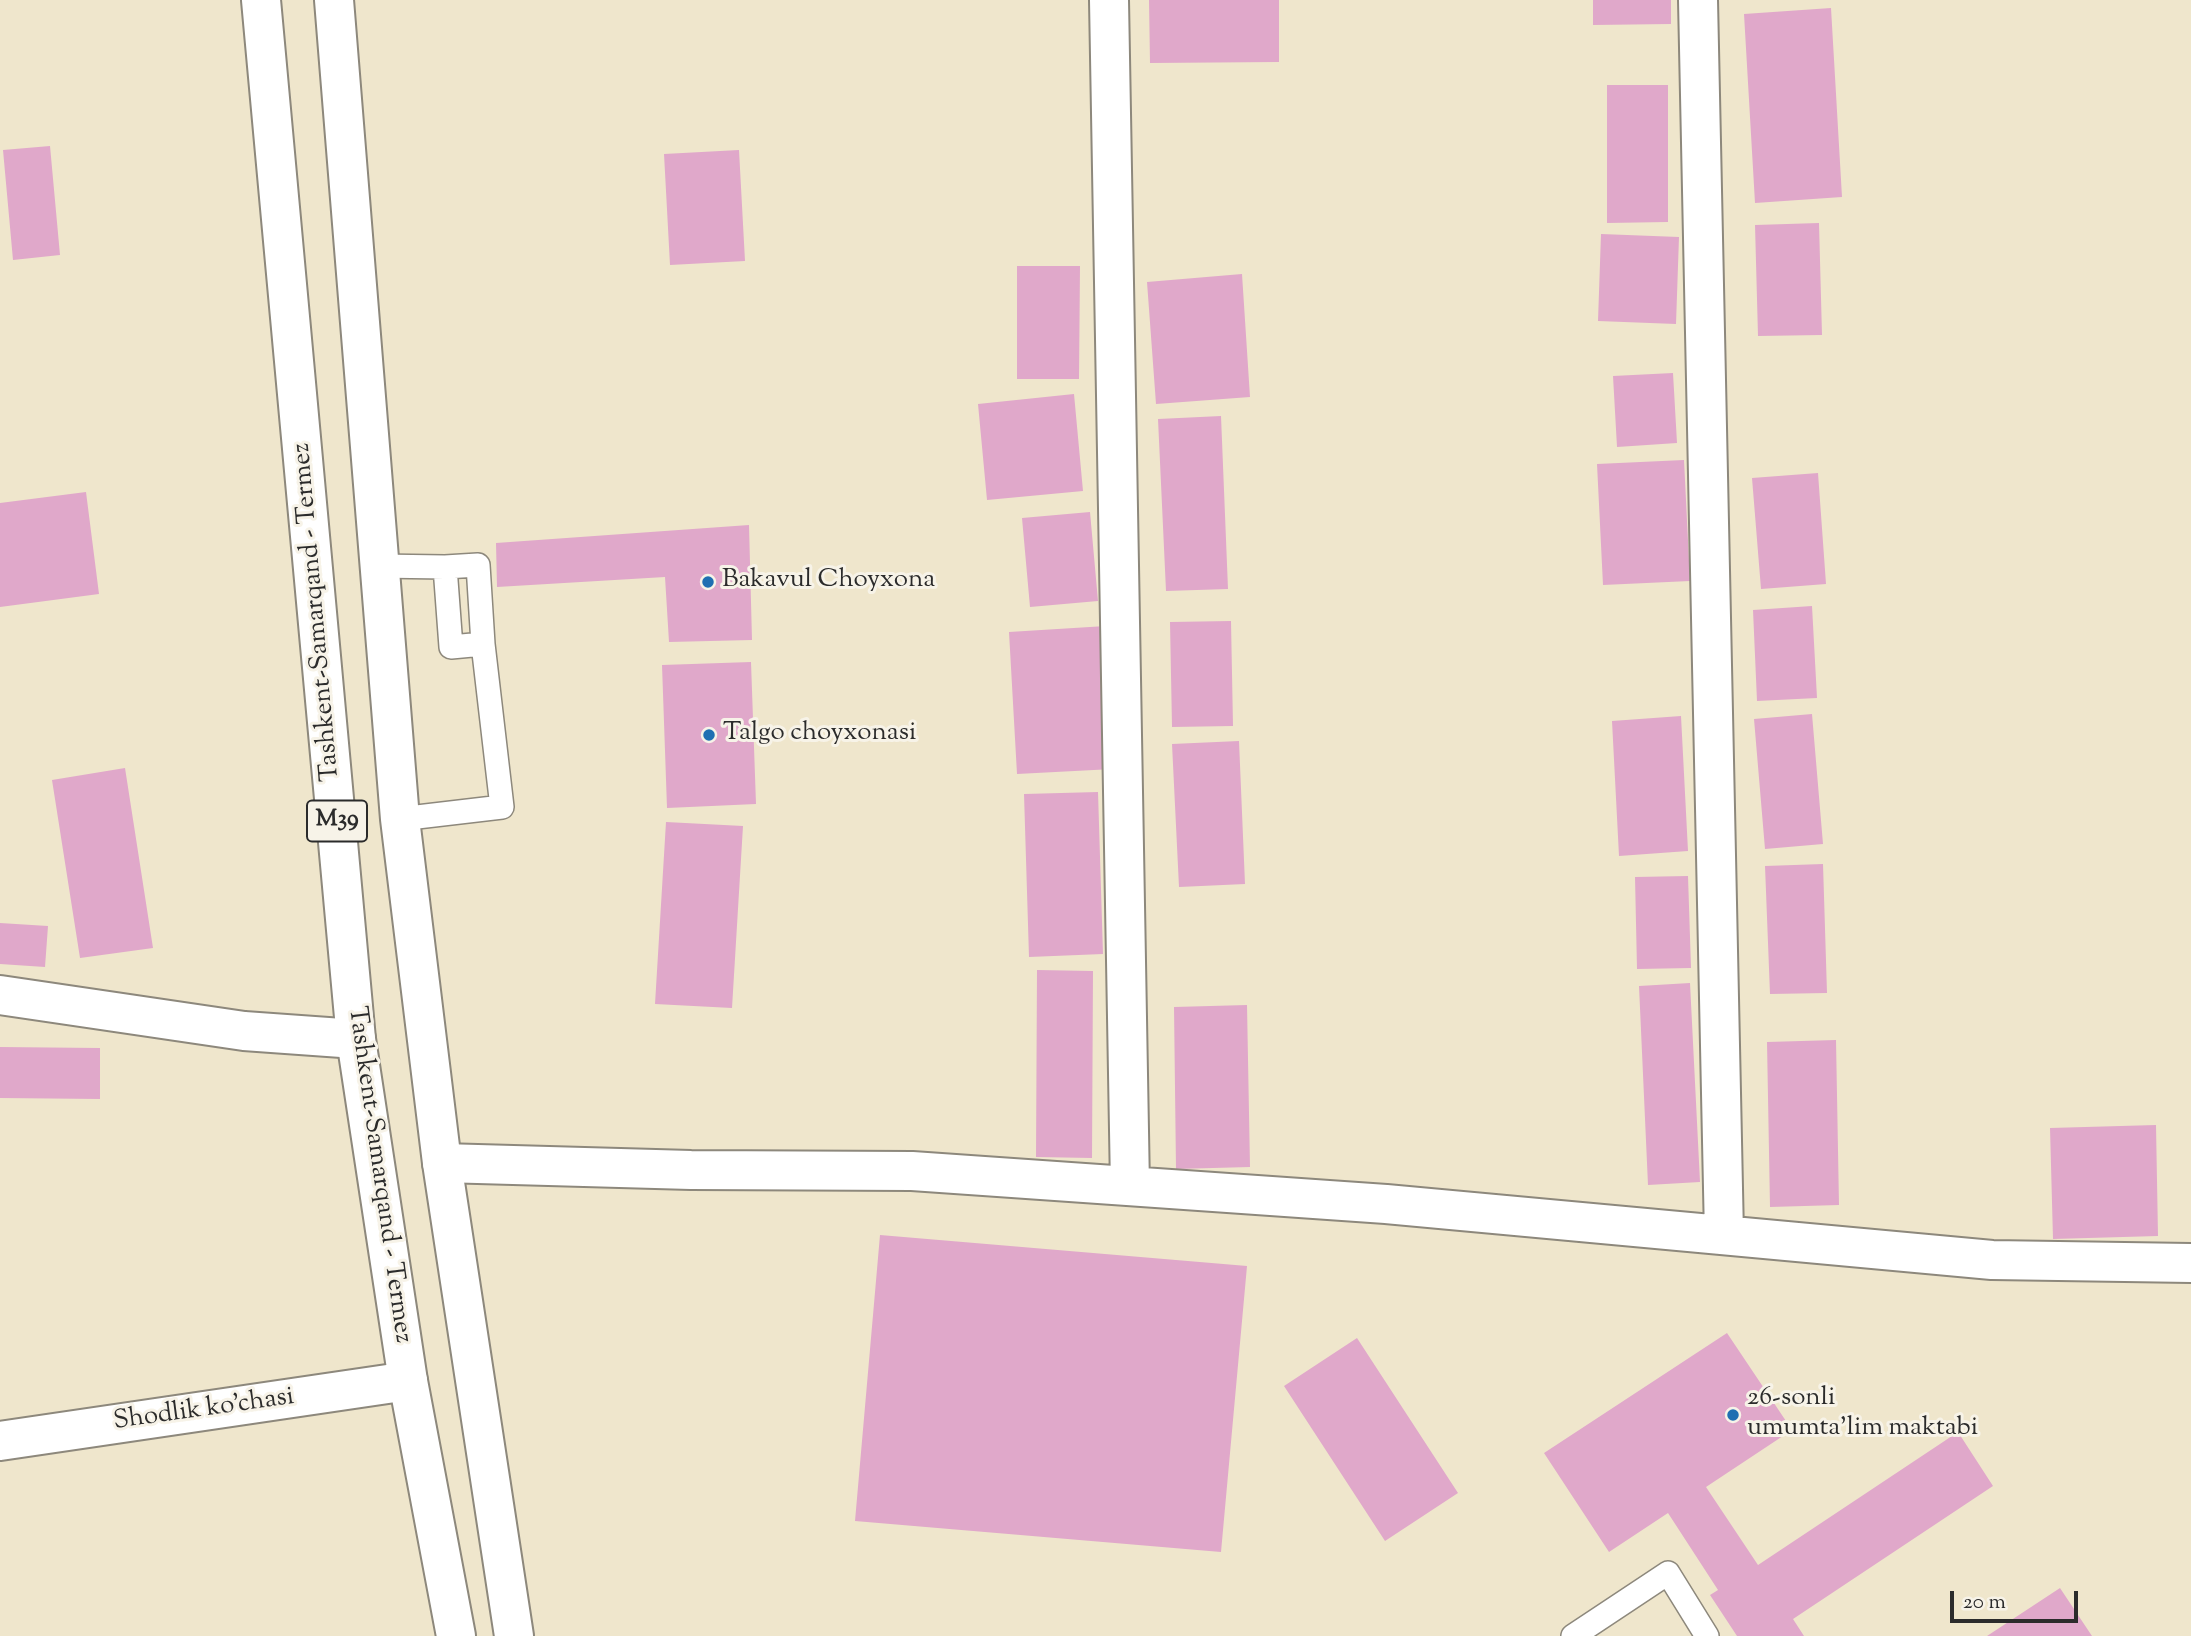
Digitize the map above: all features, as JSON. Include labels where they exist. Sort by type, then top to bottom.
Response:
[{"type":"main road","name":"Tashkent-Samarqand - Termez","points":[[261,0],[356,1038],[408,1381],[456,1636]]},
{"type":"main road","name":"M39","points":[[334,0],[400,819],[442,1163],[514,1636]]},
{"type":"main road","points":[[1109,0],[1130,1186]]},
{"type":"main road","points":[[1698,0],[1724,1235]]},
{"type":"main road","points":[[0,995],[244,1031],[356,1038]]},
{"type":"main road","points":[[442,1163],[691,1170],[912,1171],[1387,1205],[1992,1260],[2191,1263]]},
{"type":"main road","name":"Shodlik ko'chasi","points":[[0,1441],[408,1381]]},
{"type":"lane","points":[[378,566],[478,565],[483,644],[502,807],[400,819]]},
{"type":"lane","points":[[445,567],[451,647],[483,644]]},
{"type":"lane","points":[[1573,1636],[1668,1573],[1707,1636]]},
{"type":"building","points":[[1149,0],[1279,0],[1279,62],[1150,63]]},
{"type":"building","points":[[1593,0],[1671,0],[1671,24],[1593,25]]},
{"type":"building","points":[[1831,8],[1842,197],[1755,203],[1744,14]]},
{"type":"building","points":[[1607,85],[1668,85],[1668,222],[1607,223]]},
{"type":"building","points":[[50,146],[60,255],[13,260],[3,150]]},
{"type":"building","points":[[739,150],[745,261],[670,265],[664,154]]},
{"type":"building","points":[[1819,223],[1822,335],[1758,336],[1755,225]]},
{"type":"building","points":[[1601,234],[1679,237],[1676,324],[1598,321]]},
{"type":"building","points":[[1017,266],[1080,266],[1079,379],[1017,379]]},
{"type":"building","points":[[1242,274],[1250,397],[1156,404],[1147,282]]},
{"type":"building","points":[[1673,373],[1677,443],[1617,447],[1613,376]]},
{"type":"building","points":[[1074,394],[1083,491],[987,500],[978,404]]},
{"type":"building","points":[[1221,416],[1228,589],[1166,591],[1158,419]]},
{"type":"building","points":[[1684,460],[1690,581],[1603,585],[1597,464]]},
{"type":"building","points":[[1818,473],[1826,584],[1761,589],[1752,478]]},
{"type":"building","points":[[86,492],[99,594],[0,607],[0,503]]},
{"type":"building","points":[[1090,512],[1098,601],[1030,607],[1022,518]]},
{"type":"building","name":"Bakavul Choyxona","points":[[749,525],[752,640],[669,642],[665,577],[497,587],[496,543]]},
{"type":"building","points":[[1812,606],[1817,698],[1757,701],[1753,610]]},
{"type":"building","points":[[1231,621],[1233,726],[1172,727],[1170,622]]},
{"type":"building","points":[[1106,626],[1113,769],[1017,774],[1009,632]]},
{"type":"building","name":"Talgo choyxonasi","points":[[751,662],[756,804],[667,808],[662,665]]},
{"type":"building","points":[[1812,714],[1823,844],[1765,849],[1754,719]]},
{"type":"building","points":[[1681,716],[1688,851],[1619,856],[1612,721]]},
{"type":"building","points":[[1239,741],[1245,884],[1179,887],[1172,744]]},
{"type":"building","points":[[125,768],[153,948],[80,958],[52,780]]},
{"type":"building","points":[[1098,792],[1103,954],[1029,957],[1024,794]]},
{"type":"building","points":[[666,822],[743,826],[732,1008],[655,1004]]},
{"type":"building","points":[[1823,864],[1827,993],[1770,994],[1765,866]]},
{"type":"building","points":[[1688,876],[1691,968],[1637,969],[1635,877]]},
{"type":"building","points":[[0,923],[48,926],[45,967],[0,964]]},
{"type":"building","points":[[1037,970],[1093,971],[1092,1158],[1036,1157]]},
{"type":"building","points":[[1690,983],[1700,1182],[1648,1185],[1639,986]]},
{"type":"building","points":[[1247,1005],[1250,1167],[1176,1169],[1174,1007]]},
{"type":"building","points":[[1836,1040],[1839,1205],[1770,1207],[1767,1042]]},
{"type":"building","points":[[0,1047],[100,1048],[100,1099],[0,1098]]},
{"type":"building","points":[[2156,1125],[2158,1236],[2053,1239],[2050,1128]]},
{"type":"building","points":[[880,1235],[1247,1266],[1221,1552],[855,1521]]},
{"type":"building","points":[[1727,1333],[1792,1430],[1706,1487],[1758,1565],[1958,1432],[1993,1486],[1793,1619],[1804,1636],[1737,1636],[1710,1595],[1718,1590],[1668,1513],[1609,1552],[1544,1453]]},
{"type":"building","points":[[1357,1338],[1458,1493],[1385,1541],[1284,1386]]},
{"type":"building","points":[[2060,1588],[2092,1636],[1987,1636]]},
{"type":"place","name":"Bakavul Choyxona","points":[[708,582]]},
{"type":"place","name":"Talgo choyxonasi","points":[[709,735]]},
{"type":"place","name":"26-sonli umumta'lim maktabi","points":[[1733,1415]]}]
